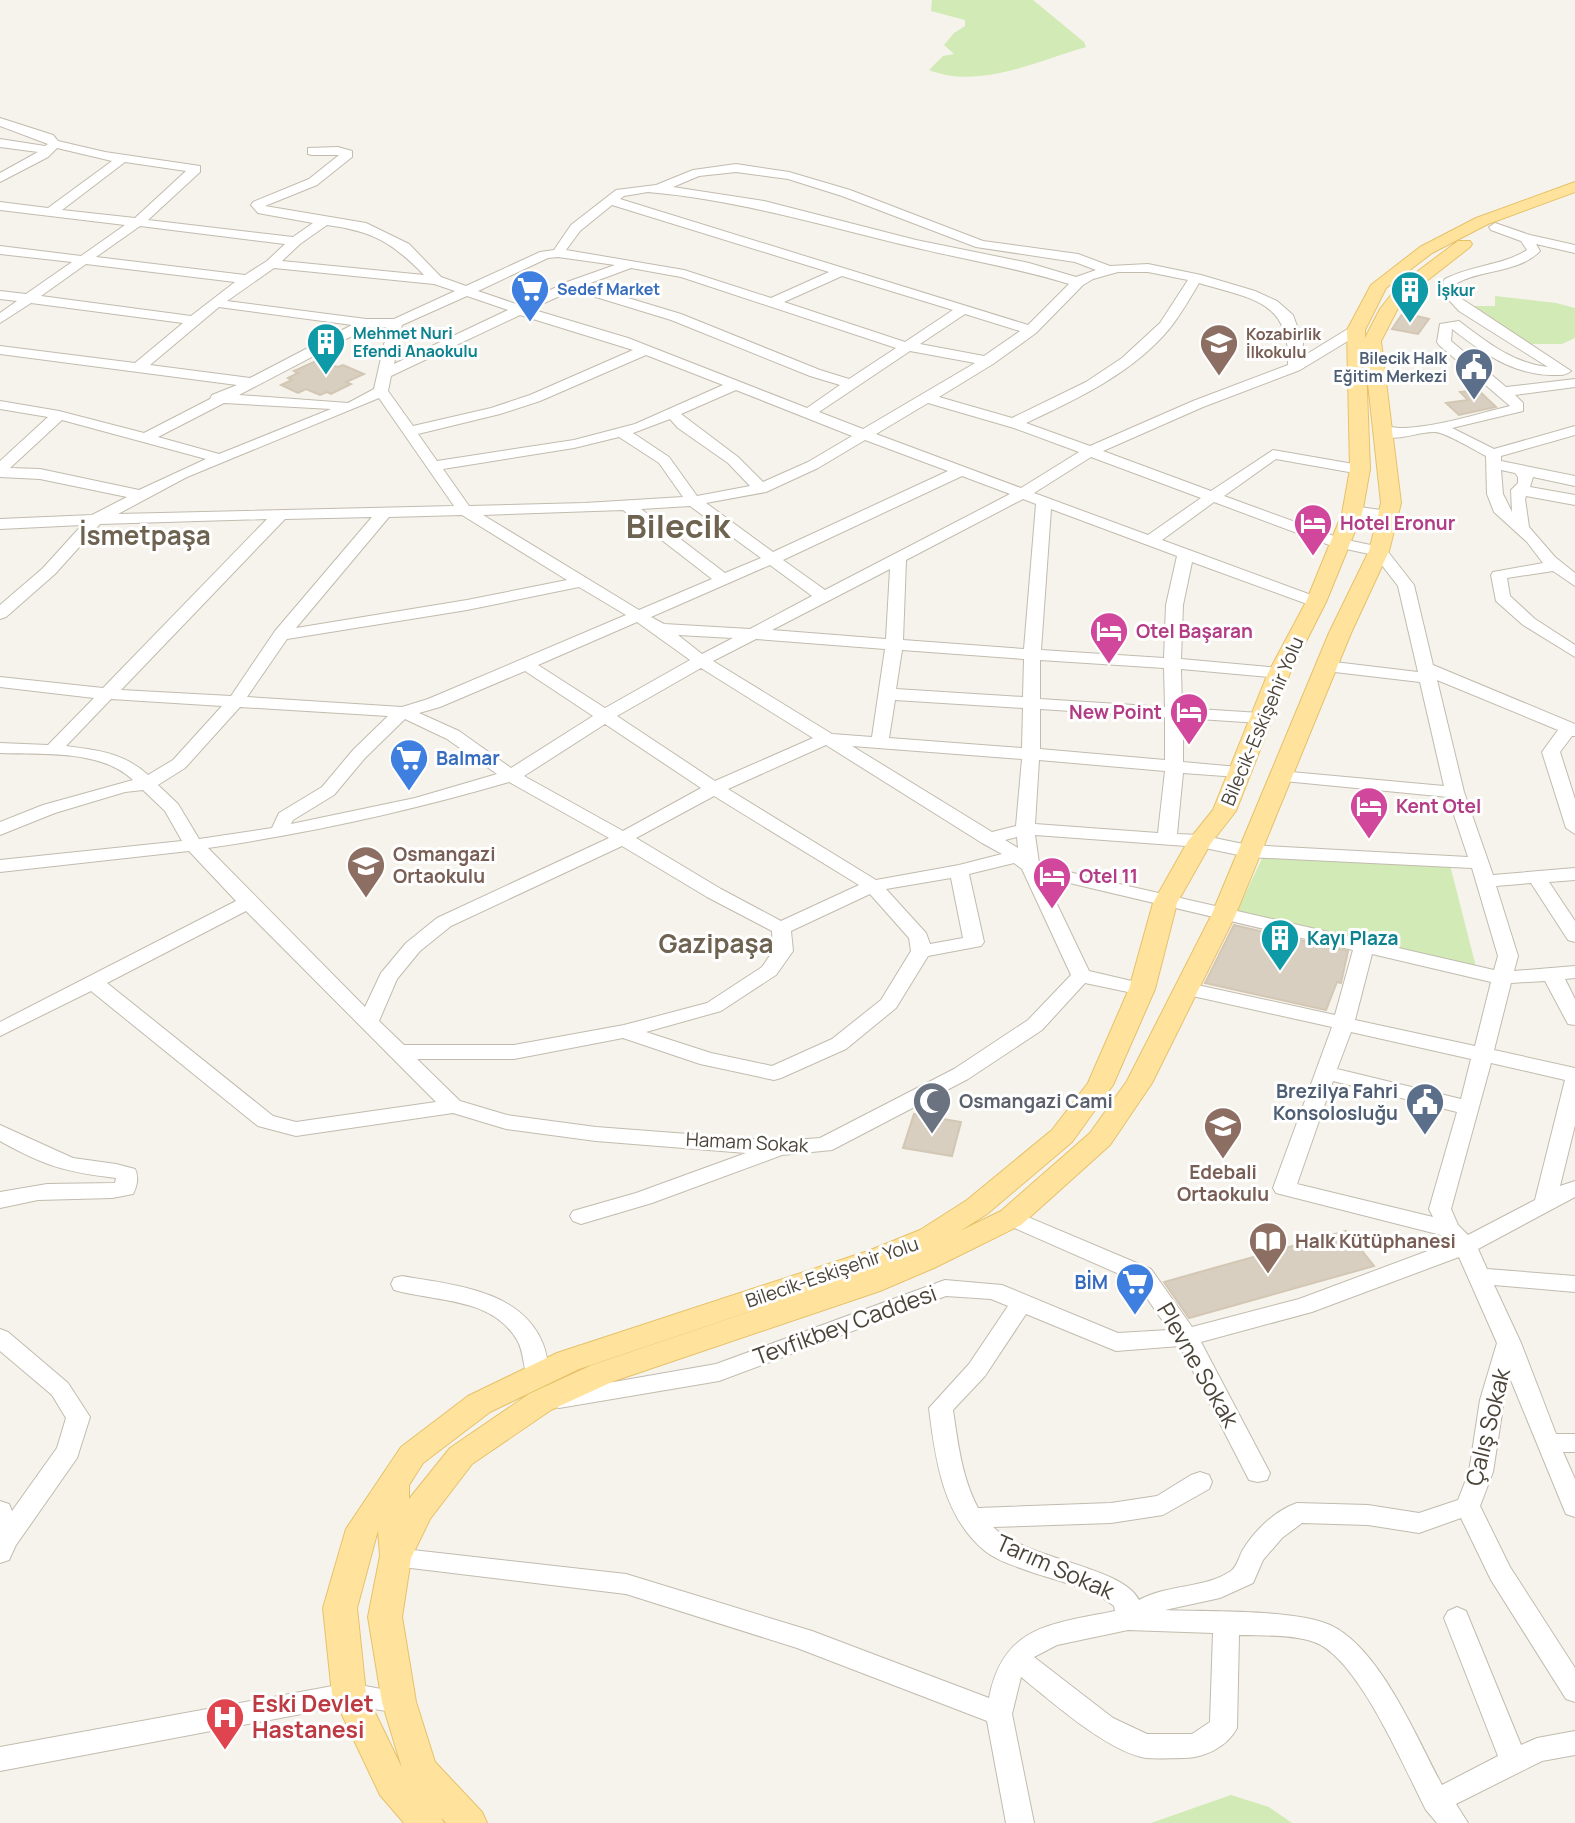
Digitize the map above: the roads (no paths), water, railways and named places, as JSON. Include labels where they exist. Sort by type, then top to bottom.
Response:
[{"type":"main road","name":"Bilecik-Eskişehir Yolu","points":[[426,1823],[392,1784],[349,1694],[340,1608],[362,1529],[393,1482],[412,1455],[479,1404],[568,1362],[878,1258],[930,1237],[968,1213],[1062,1136],[1100,1085],[1142,989],[1166,903],[1200,841],[1224,811],[1279,673],[1315,602],[1352,511],[1360,469],[1356,330],[1379,285],[1426,250],[1482,221],[1575,187]]},
{"type":"main road","name":"Bilecik-Eskişehir Yolu","points":[[469,1823],[420,1770],[399,1702],[384,1617],[395,1558],[417,1512],[461,1456],[540,1402],[603,1373],[870,1284],[924,1261],[1011,1217],[1100,1139],[1139,1083],[1223,916],[1326,666],[1379,551],[1391,503],[1372,341],[1389,309],[1422,274],[1468,241],[1495,226],[1533,211],[1575,199]]},
{"type":"main road","points":[[393,1482],[395,1558]]},
{"type":"street","points":[[0,122],[49,138],[51,147]]},
{"type":"street","points":[[0,143],[51,147],[196,169],[139,221],[0,320]]},
{"type":"street","points":[[0,178],[51,147]]},
{"type":"street","points":[[312,151],[338,151],[348,154],[313,182],[257,205],[262,210],[274,213],[362,226],[404,247],[436,280]]},
{"type":"street","points":[[52,211],[122,159]]},
{"type":"street","points":[[656,189],[697,173],[750,168],[846,193],[981,243],[1077,258],[1108,270]]},
{"type":"street","points":[[558,253],[575,228],[620,193],[636,189],[656,189],[701,193],[764,205],[915,244],[1029,267],[1078,282]]},
{"type":"street","points":[[612,201],[1031,330]]},
{"type":"street","points":[[0,206],[295,241]]},
{"type":"street","points":[[138,368],[215,303],[272,264],[295,241],[325,220]]},
{"type":"street","points":[[1495,226],[1526,238],[1575,248]]},
{"type":"street","points":[[1526,238],[1534,251],[1522,261],[1503,267],[1466,271],[1450,282],[1457,300],[1464,308],[1569,370]]},
{"type":"street","points":[[0,250],[247,279]]},
{"type":"street","points":[[215,303],[366,323],[396,323],[545,255],[558,253],[684,274],[905,346],[988,361]]},
{"type":"street","points":[[0,614],[49,571],[95,520],[139,495],[218,458],[352,406],[382,383],[519,310],[572,285],[630,263]]},
{"type":"street","points":[[272,264],[436,280],[645,350],[863,435],[1315,602]]},
{"type":"street","points":[[0,524],[627,506],[693,500],[761,489],[813,465],[988,361],[1031,330],[1078,282],[1108,270],[1148,268],[1196,278],[1250,294],[1272,304],[1288,318],[1296,343],[1295,367]]},
{"type":"street","points":[[771,303],[843,271]]},
{"type":"street","points":[[1013,423],[1061,401],[1111,371],[1139,349],[1159,332],[1196,278]]},
{"type":"street","points":[[572,285],[676,317],[815,373],[851,384]]},
{"type":"street","points":[[0,295],[194,320]]},
{"type":"street","points":[[808,413],[965,308]]},
{"type":"street","points":[[146,438],[217,398],[366,323]]},
{"type":"street","points":[[396,323],[382,383],[410,431],[464,510],[660,629],[701,661],[1024,861],[1075,880],[1166,903],[1502,978],[1575,972]]},
{"type":"street","points":[[1382,431],[1405,433],[1518,408],[1516,403],[1444,342],[1445,327],[1454,324],[1519,367],[1541,373],[1569,370]]},
{"type":"street","points":[[0,866],[194,845],[279,832],[418,803],[511,776],[606,715],[701,661],[1023,493],[1089,452],[1198,404],[1295,367],[1356,330]]},
{"type":"street","points":[[0,350],[249,382]]},
{"type":"street","points":[[410,431],[495,411],[535,398],[645,350]]},
{"type":"street","points":[[1502,392],[1575,383]]},
{"type":"street","points":[[435,467],[574,444],[640,427],[734,385]]},
{"type":"street","points":[[217,398],[352,406]]},
{"type":"street","points":[[927,398],[1013,423],[1338,543],[1379,551],[1406,585],[1455,792],[1483,872],[1507,956],[1469,1108],[1440,1209],[1478,1276],[1509,1343],[1575,1507]]},
{"type":"street","points":[[0,405],[59,415],[218,458]]},
{"type":"street","points":[[672,413],[683,425],[733,460],[761,489]]},
{"type":"street","points":[[0,470],[59,415]]},
{"type":"street","points":[[1438,427],[1494,459],[1518,468],[1575,481]]},
{"type":"street","points":[[1494,459],[1575,430]]},
{"type":"street","points":[[621,432],[664,460],[693,500],[825,598]]},
{"type":"street","points":[[1151,540],[1273,454],[1360,469]]},
{"type":"street","points":[[1494,459],[1495,494],[1502,512],[1575,581]]},
{"type":"street","points":[[1518,468],[1526,476],[1517,499],[1521,528]]},
{"type":"street","points":[[0,470],[40,474],[139,495]]},
{"type":"street","points":[[0,682],[107,694],[403,712],[434,703],[721,578],[772,559],[961,471]]},
{"type":"street","points":[[1519,489],[1575,500]]},
{"type":"street","points":[[1044,500],[1032,655],[1031,754],[1024,861],[1081,976],[1142,989]]},
{"type":"street","points":[[627,506],[721,578]]},
{"type":"street","points":[[1352,511],[1388,516]]},
{"type":"street","points":[[0,829],[49,809],[147,784],[179,764],[237,700],[281,635],[385,512]]},
{"type":"street","points":[[53,750],[281,514]]},
{"type":"street","points":[[1167,840],[1174,766],[1173,662],[1176,580],[1186,554]]},
{"type":"street","points":[[880,743],[894,645],[898,560]]},
{"type":"street","points":[[1557,566],[1499,575],[1502,598],[1529,622],[1575,652]]},
{"type":"street","points":[[281,635],[467,605],[579,582]]},
{"type":"street","points":[[660,629],[759,633],[1032,655],[1173,662],[1279,673]]},
{"type":"street","points":[[526,664],[714,788],[873,886],[919,937],[921,951],[889,1004],[839,1044],[774,1073],[707,1059],[624,1031]]},
{"type":"street","points":[[1326,666],[1428,673],[1572,730],[1551,752],[1575,828]]},
{"type":"street","points":[[889,694],[1260,718]]},
{"type":"street","points":[[403,712],[453,735],[511,776],[562,802],[621,839],[781,928]]},
{"type":"street","points":[[279,832],[285,817],[328,791],[359,754],[403,712]]},
{"type":"street","points":[[369,1021],[388,977],[412,947],[443,922],[621,839],[714,788],[825,739],[1238,772]]},
{"type":"street","points":[[0,748],[53,750],[109,757],[131,769],[172,808],[194,845],[248,902],[453,1106]]},
{"type":"street","points":[[1280,776],[1455,792]]},
{"type":"street","points":[[989,839],[1025,829],[1200,841],[1248,850],[1537,878],[1575,874]]},
{"type":"street","points":[[781,928],[873,886],[1024,861]]},
{"type":"street","points":[[921,951],[974,942],[959,871]]},
{"type":"street","points":[[1537,878],[1575,936]]},
{"type":"street","points":[[0,1030],[248,902]]},
{"type":"street","points":[[399,1052],[514,1052],[624,1031],[714,1007],[769,971],[783,950],[781,928]]},
{"type":"street","points":[[1364,947],[1343,1025],[1284,1188],[1457,1238]]},
{"type":"street","points":[[1552,974],[1575,1019]]},
{"type":"street","name":"Hamam Sokak","points":[[453,1106],[506,1122],[596,1134],[781,1147],[824,1145],[961,1074],[1035,1025],[1081,976]]},
{"type":"street","points":[[93,982],[266,1121],[296,1129],[453,1106]]},
{"type":"street","points":[[1188,989],[1575,1075]]},
{"type":"street","points":[[1325,1073],[1469,1108]]},
{"type":"street","points":[[1545,1204],[1575,1082]]},
{"type":"street","points":[[0,1132],[40,1155],[89,1169],[109,1168],[127,1174],[125,1189],[107,1193],[23,1193],[0,1200]]},
{"type":"street","points":[[581,1216],[644,1198],[781,1147]]},
{"type":"street","name":"Tevfikbey Caddesi","points":[[540,1402],[719,1372],[945,1288],[994,1291],[1116,1342],[1187,1337],[1304,1306],[1457,1238],[1545,1204],[1575,1188]]},
{"type":"street","name":"Plevne Sokak","points":[[1011,1217],[1143,1275],[1187,1337],[1258,1473]]},
{"type":"street","points":[[1478,1276],[1575,1284]]},
{"type":"street","points":[[402,1284],[484,1300],[502,1311],[521,1327],[531,1341],[538,1376]]},
{"type":"street","name":"Tarım Sokak","points":[[1023,1301],[977,1370],[941,1408],[949,1470],[971,1518],[995,1545],[1050,1568],[1109,1586],[1127,1601],[1128,1619]]},
{"type":"street","points":[[0,1338],[60,1389],[78,1417],[68,1451],[3,1547]]},
{"type":"street","name":"Çalış Sokak","points":[[1128,1619],[1159,1601],[1220,1588],[1244,1576],[1252,1555],[1273,1531],[1297,1513],[1368,1516],[1419,1523],[1468,1506],[1481,1472],[1492,1399],[1509,1343]]},
{"type":"street","points":[[1547,1443],[1575,1443]]},
{"type":"street","points":[[971,1518],[1111,1513],[1163,1505],[1200,1482]]},
{"type":"street","points":[[1468,1506],[1500,1573],[1575,1691]]},
{"type":"street","points":[[0,1511],[3,1547]]},
{"type":"street","points":[[395,1558],[626,1584],[803,1639],[999,1714]]},
{"type":"street","points":[[1457,1618],[1514,1762]]},
{"type":"street","points":[[1020,1823],[999,1714],[1006,1677],[1026,1648],[1052,1635],[1128,1619],[1284,1626],[1322,1633],[1352,1654],[1374,1685],[1436,1801],[1454,1823]]},
{"type":"street","points":[[1018,1660],[1103,1726],[1145,1746],[1197,1746],[1223,1728],[1226,1622]]},
{"type":"street","points":[[0,1759],[349,1694],[399,1702]]},
{"type":"street","points":[[1436,1801],[1537,1750],[1575,1742]]},
{"type":"place","name":"Sedef Market","points":[[530,323]]},
{"type":"place","name":"İşkur","points":[[1410,324]]},
{"type":"place","name":"Mehmet Nuri Efendi Anaokulu","points":[[326,376]]},
{"type":"place","name":"Kozabirlik İlkokulu","points":[[1219,377]]},
{"type":"place","name":"Bilecik Halk Eğitim Merkezi","points":[[1474,401]]},
{"type":"place","name":"Hotel Eronur","points":[[1313,557]]},
{"type":"place","name":"Otel Başaran","points":[[1109,665]]},
{"type":"place","name":"New Point","points":[[1189,746]]},
{"type":"place","name":"Balmar","points":[[409,792]]},
{"type":"place","name":"Kent Otel","points":[[1369,840]]},
{"type":"place","name":"Osmangazi Ortaokulu","points":[[366,899]]},
{"type":"place","name":"Otel 11","points":[[1052,910]]},
{"type":"place","name":"Kayı Plaza","points":[[1280,972]]},
{"type":"place","name":"Osmangazi Cami","points":[[932,1135]]},
{"type":"place","name":"Brezilya Fahri Konsolosluğu","points":[[1425,1136]]},
{"type":"place","name":"Edebali Ortaokulu","points":[[1223,1160]]},
{"type":"place","name":"Halk Kütüphanesi","points":[[1268,1275]]},
{"type":"place","name":"BİM","points":[[1135,1316]]},
{"type":"place","name":"Eski Devlet Hastanesi","points":[[225,1751]]},
{"type":"district","name":"Bilecik","points":[[678,526]]},
{"type":"district","name":"İsmetpaşa","points":[[145,536]]},
{"type":"district","name":"Gazipaşa","points":[[716,944]]}]
